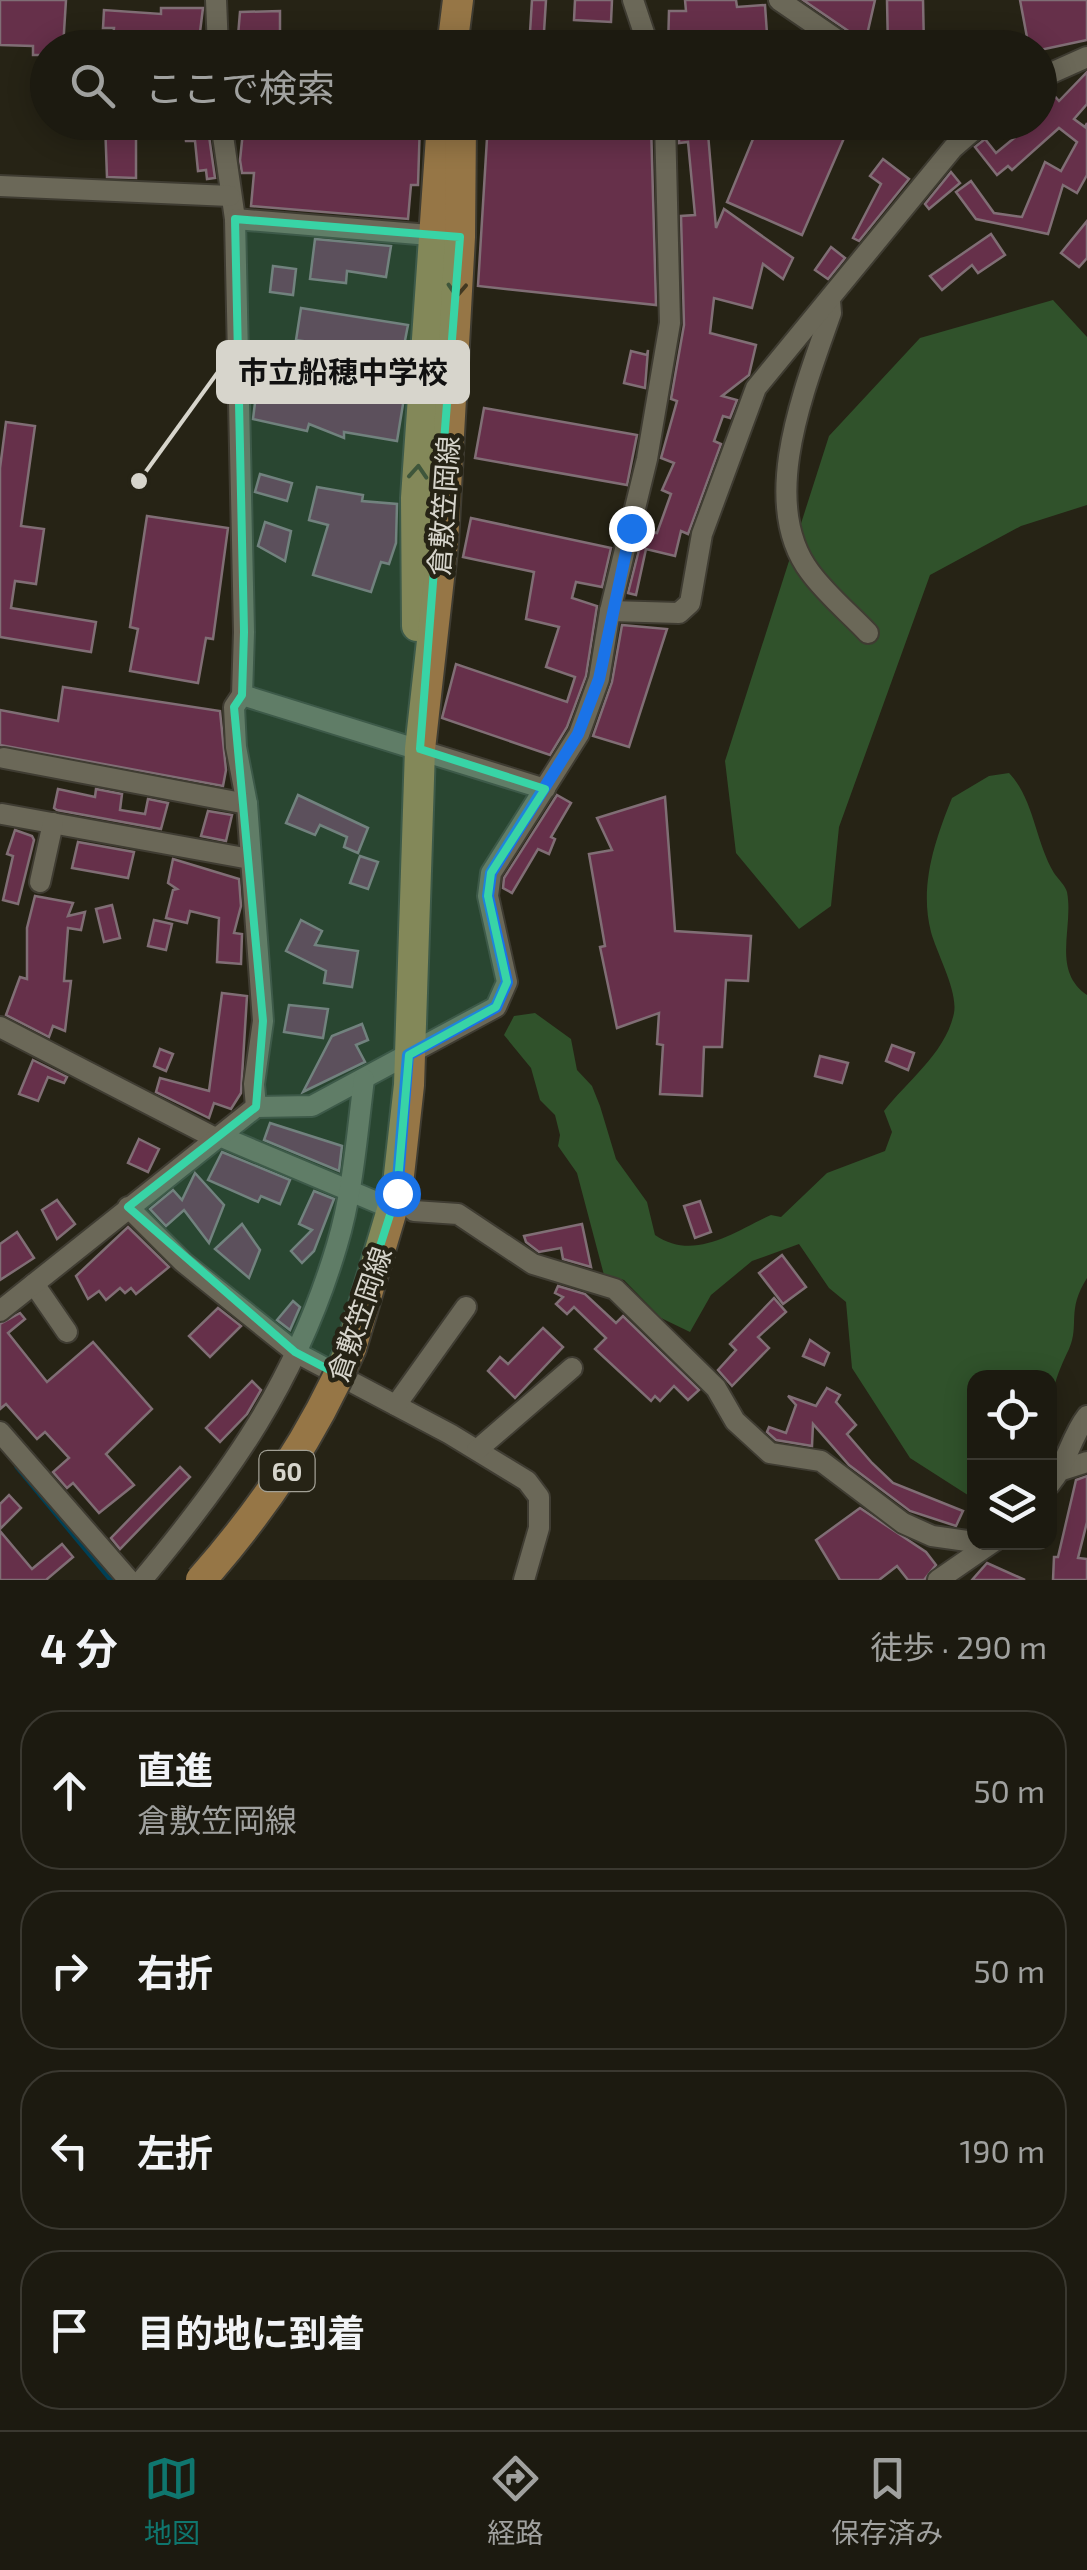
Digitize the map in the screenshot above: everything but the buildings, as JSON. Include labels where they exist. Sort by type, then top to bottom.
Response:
[{"type":"main road","points":[[455,30],[459,0]]},
{"type":"main road","points":[[459,0],[460,30]]},
{"type":"main road","name":"倉敷笠岡線","points":[[443,140],[446,236]]},
{"type":"main road","name":"倉敷笠岡線","points":[[201,1580],[260,1512],[304,1446],[351,1348],[397,1193],[408,1055],[423,709],[416,618],[416,498],[459,140]]},
{"type":"street","points":[[216,0],[217,30]]},
{"type":"street","points":[[633,0],[643,30]]},
{"type":"street","points":[[779,0],[823,30]]},
{"type":"street","points":[[1057,70],[1087,57]]},
{"type":"street","points":[[223,140],[235,220],[242,696],[234,707],[236,748],[247,804],[263,1021],[254,1084],[256,1107]]},
{"type":"street","points":[[0,1311],[256,1107],[312,1106],[496,1007],[507,982],[488,896],[491,873],[578,734],[599,679],[610,611],[647,459],[670,324],[665,140]]},
{"type":"street","points":[[610,611],[678,612],[690,603],[702,534],[756,388],[963,140]]},
{"type":"street","points":[[0,186],[230,196]]},
{"type":"street","points":[[235,220],[446,236]]},
{"type":"street","points":[[830,299],[831,313],[794,419],[787,492],[790,532],[808,570],[868,633]]},
{"type":"street","points":[[242,696],[544,789]]},
{"type":"street","points":[[4,758],[247,804]]},
{"type":"street","points":[[2,814],[250,860]]},
{"type":"street","points":[[40,882],[53,823]]},
{"type":"street","points":[[0,1027],[218,1138],[380,1204]]},
{"type":"street","points":[[142,1580],[241,1456],[296,1352],[338,1243],[364,1079]]},
{"type":"street","points":[[128,1207],[183,1262],[296,1352],[527,1481],[538,1497],[539,1528],[524,1580]]},
{"type":"street","points":[[414,1211],[458,1214],[533,1264],[615,1288],[716,1388],[735,1421],[770,1453],[821,1461],[903,1522],[932,1536],[967,1541]]},
{"type":"street","points":[[34,1284],[67,1332]]},
{"type":"street","points":[[396,1405],[466,1307]]},
{"type":"street","points":[[477,1450],[572,1368]]},
{"type":"street","points":[[1057,1474],[1073,1434],[1087,1416]]},
{"type":"street","points":[[0,1432],[130,1580]]},
{"type":"street","points":[[1057,1477],[1087,1462]]},
{"type":"street","points":[[938,1580],[982,1550]]},
{"type":"highlighted area","points":[[235,219],[460,237],[420,749],[545,789],[491,873],[488,896],[507,982],[496,1007],[409,1055],[397,1193],[339,1375],[295,1352],[128,1207],[256,1107],[263,1021],[234,707],[242,695],[244,632]]},
{"type":"green space","points":[[1053,300],[1087,337],[1087,505],[1021,526],[930,575],[839,827],[831,906],[799,929],[736,853],[725,761],[829,436],[920,338]]},
{"type":"green space","points":[[1009,773],[1017,783],[1048,861],[1067,892],[1067,961],[1076,985],[1087,995],[1087,1278],[1075,1308],[1072,1340],[1057,1377],[1057,1370],[967,1370],[967,1495],[910,1458],[852,1368],[846,1302],[829,1288],[799,1244],[752,1261],[711,1295],[690,1332],[661,1318],[624,1280],[604,1275],[577,1173],[558,1146],[560,1135],[555,1115],[540,1100],[531,1068],[504,1035],[514,1016],[535,1013],[571,1039],[577,1070],[592,1086],[616,1159],[647,1202],[655,1235],[670,1243],[699,1245],[771,1215],[781,1217],[827,1173],[885,1151],[892,1132],[884,1111],[924,1066],[950,1028],[954,1004],[931,932],[928,880],[952,798],[989,776]]},
{"type":"waterway","points":[[17,1467],[111,1580]]},
{"type":"place","name":"市立船穂中学校","points":[[139,481]]},
{"type":"route","points":[[397,1193],[409,1086],[408,1055],[496,1007],[507,982],[488,896],[491,873],[578,734],[599,679],[610,611],[631,528]]}]
